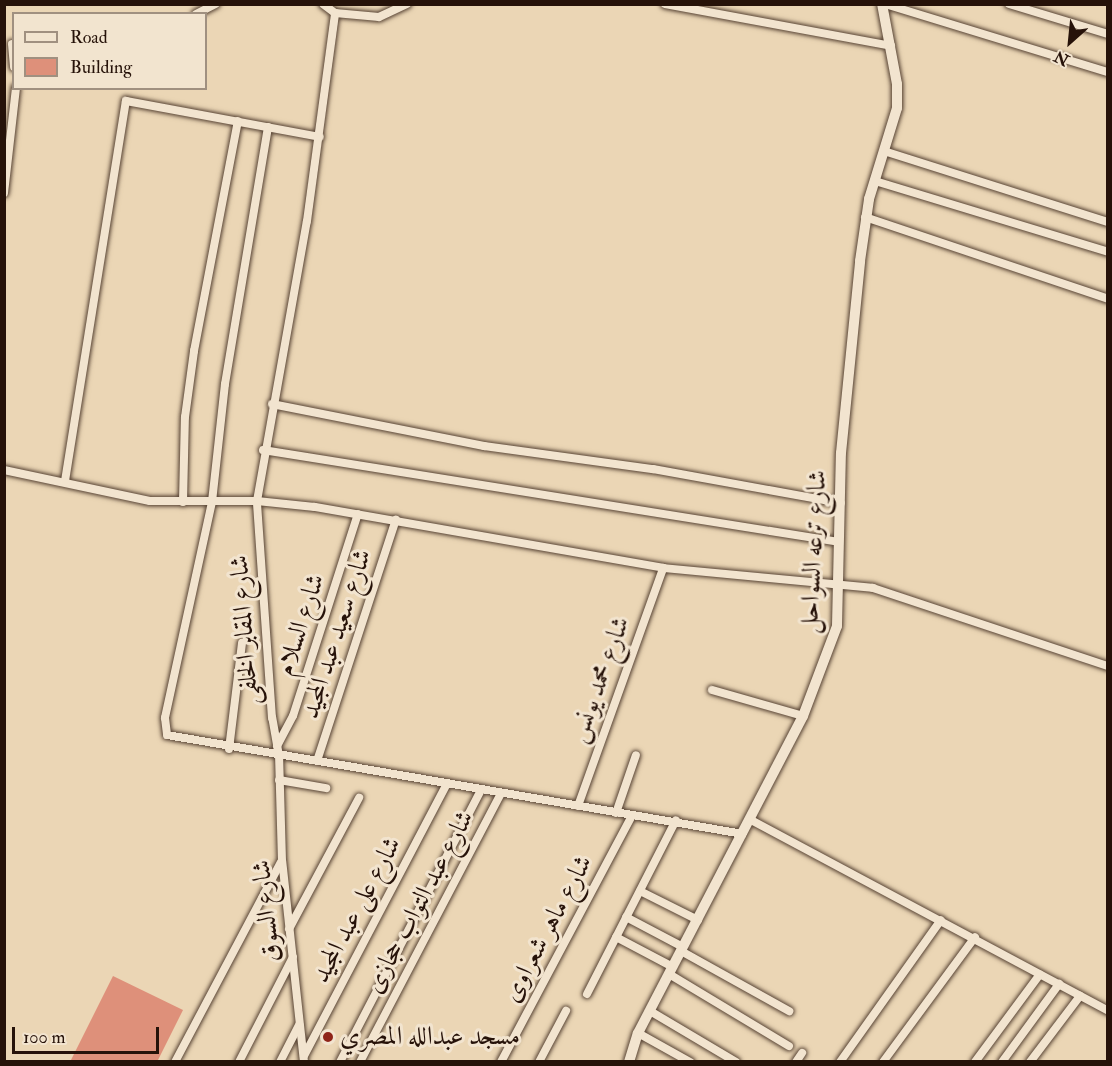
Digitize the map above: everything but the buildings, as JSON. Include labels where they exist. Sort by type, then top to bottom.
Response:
[{"type":"main road","name":"شارع ترعه السواحل","points":[[629,1062],[638,1033],[752,820],[803,716],[832,644],[838,588],[844,412],[865,217],[875,180],[887,152],[897,108],[884,4]]},
{"type":"street","points":[[200,12],[216,4]]},
{"type":"street","points":[[323,4],[335,13],[379,17],[407,4]]},
{"type":"street","points":[[665,4],[891,46]]},
{"type":"street","points":[[884,4],[1107,72]]},
{"type":"street","points":[[1009,4],[1107,34]]},
{"type":"street","name":"شارع المقابر الخلفى","points":[[279,756],[257,501],[263,450],[320,137],[335,13]]},
{"type":"street","points":[[4,194],[16,90]]},
{"type":"street","points":[[65,481],[123,105],[129,100],[320,137]]},
{"type":"street","points":[[183,502],[184,417],[194,351],[238,121]]},
{"type":"street","points":[[268,127],[225,384],[212,502],[164,730],[177,741],[317,761],[632,816],[676,820],[744,834]]},
{"type":"street","points":[[887,152],[1107,222]]},
{"type":"street","points":[[875,180],[1107,252]]},
{"type":"street","points":[[865,217],[1107,299]]},
{"type":"street","points":[[272,404],[484,446],[653,469],[841,503]]},
{"type":"street","points":[[263,450],[838,542]]},
{"type":"street","points":[[4,470],[65,481],[122,496],[183,502],[257,501],[396,520],[663,568],[838,588],[891,591],[1107,666]]},
{"type":"street","name":"شارع السلام","points":[[277,746],[297,706],[358,514]]},
{"type":"street","name":"شارع سعيد عبد المجيد","points":[[317,761],[396,520]]},
{"type":"street","name":"شارع محمد يونس","points":[[578,806],[663,568]]},
{"type":"street","points":[[230,749],[242,643]]},
{"type":"street","points":[[712,690],[803,716]]},
{"type":"street","points":[[616,813],[636,755]]},
{"type":"street","name":"شارع السوق","points":[[279,756],[282,861],[303,1059]]},
{"type":"street","points":[[279,780],[326,788]]},
{"type":"street","name":"شارع على عبد المجيد","points":[[303,1059],[447,784]]},
{"type":"street","points":[[340,1062],[481,790]]},
{"type":"street","name":"شارع عبد التواب حجازى","points":[[360,1062],[501,794]]},
{"type":"street","points":[[289,930],[359,798]]},
{"type":"street","name":"شارع ماهر شعراوى","points":[[501,1062],[632,816]]},
{"type":"street","points":[[587,994],[676,820]]},
{"type":"street","points":[[752,820],[1107,1011]]},
{"type":"street","points":[[175,1062],[282,861]]},
{"type":"street","points":[[640,891],[698,920]]},
{"type":"street","points":[[626,917],[789,1011]]},
{"type":"street","points":[[840,1062],[941,920]]},
{"type":"street","points":[[616,937],[789,1046]]},
{"type":"street","points":[[883,1062],[975,938]]},
{"type":"street","points":[[238,1062],[292,957]]},
{"type":"street","points":[[975,1062],[1040,974]]},
{"type":"street","points":[[1002,1062],[1059,984]]},
{"type":"street","points":[[1029,1062],[1080,996]]},
{"type":"street","points":[[539,1062],[566,1011]]},
{"type":"street","points":[[650,1011],[736,1062]]},
{"type":"street","points":[[280,1062],[300,1023]]},
{"type":"street","points":[[638,1033],[690,1062]]},
{"type":"street","points":[[796,1062],[802,1053]]},
{"type":"place","name":"مسجد عبدالله المصري","points":[[328,1037]]}]
